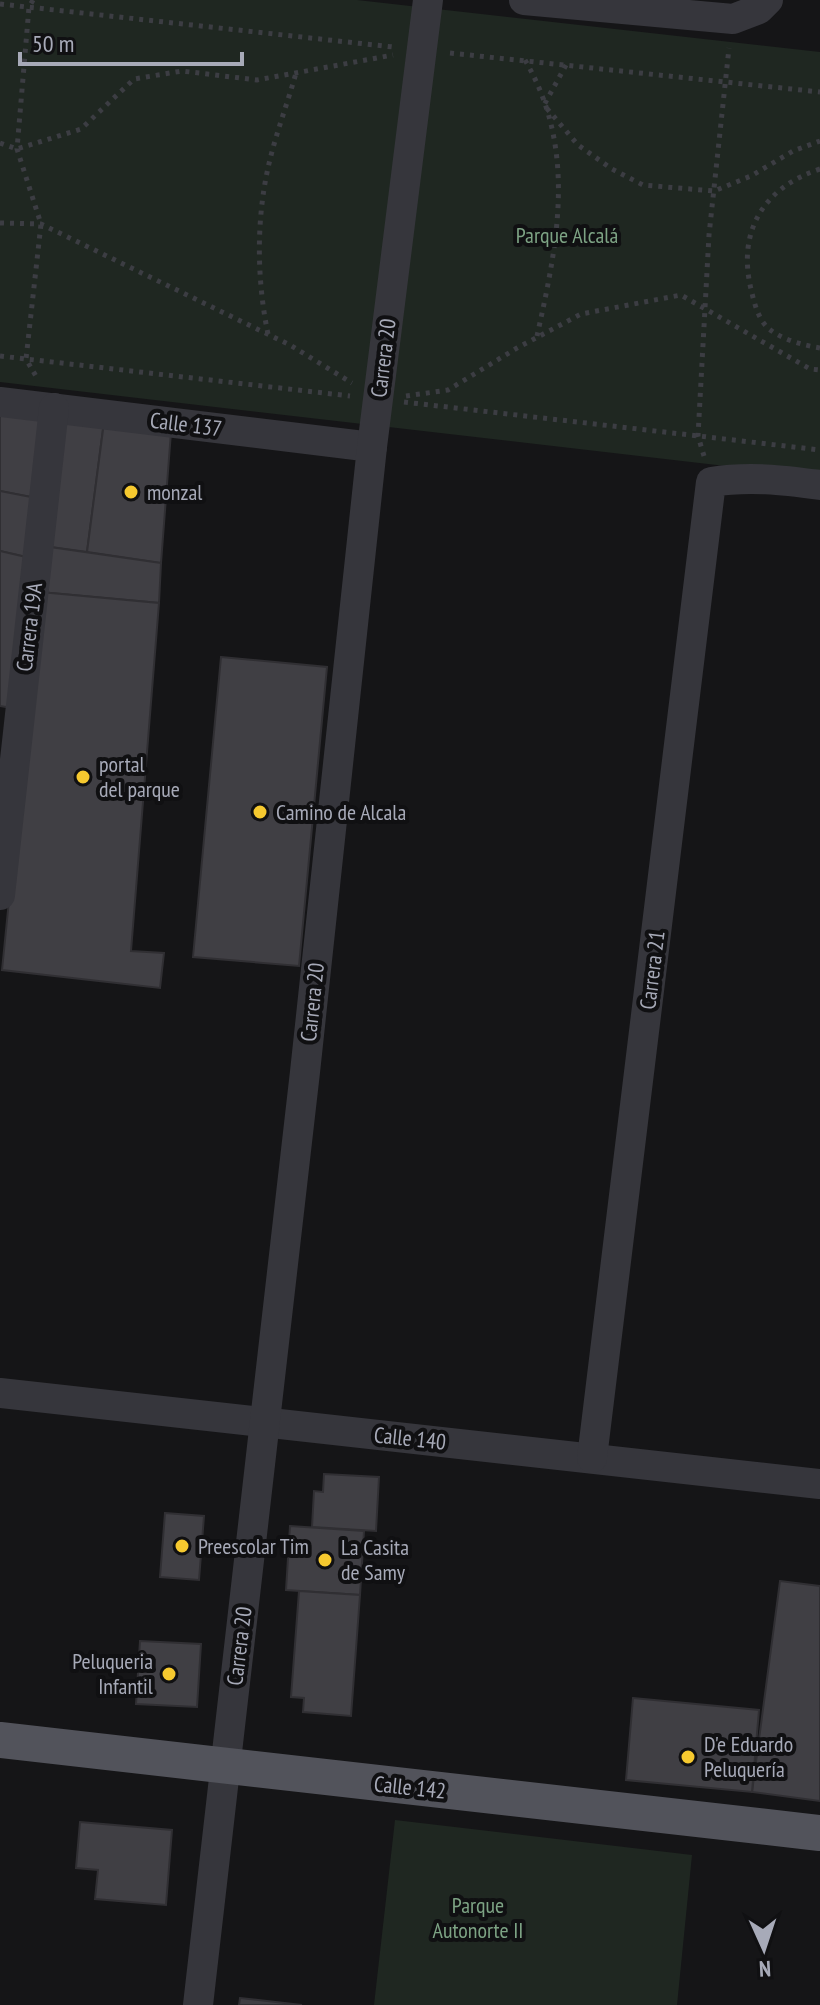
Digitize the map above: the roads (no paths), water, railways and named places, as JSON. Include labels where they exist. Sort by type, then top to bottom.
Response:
[{"type":"main road","name":"Calle 142","points":[[0,1740],[820,1833]]},
{"type":"street","name":"Carrera 20","points":[[198,2005],[372,447],[428,0]]},
{"type":"street","points":[[524,0],[733,19],[759,9],[768,0]]},
{"type":"street","name":"Calle 137","points":[[0,402],[372,447]]},
{"type":"street","name":"Carrera 19A","points":[[0,895],[9,719],[54,408]]},
{"type":"street","name":"Carrera 21","points":[[592,1458],[711,482],[763,478],[820,485]]},
{"type":"street","name":"Calle 140","points":[[0,1393],[820,1484]]},
{"type":"place","name":"monzal","points":[[131,492]]},
{"type":"place","name":"portal del parque","points":[[83,777]]},
{"type":"place","name":"Camino de Alcala","points":[[260,812]]},
{"type":"place","name":"Preescolar Tim","points":[[182,1546]]},
{"type":"place","name":"La Casita de Samy","points":[[325,1560]]},
{"type":"place","name":"Peluqueria Infantil","points":[[169,1674]]},
{"type":"place","name":"D'e Eduardo Peluquería","points":[[688,1757]]},
{"type":"park label","name":"Parque Alcalá","points":[[567,235]]},
{"type":"park label","name":"Parque Autonorte II","points":[[478,1918]]}]
